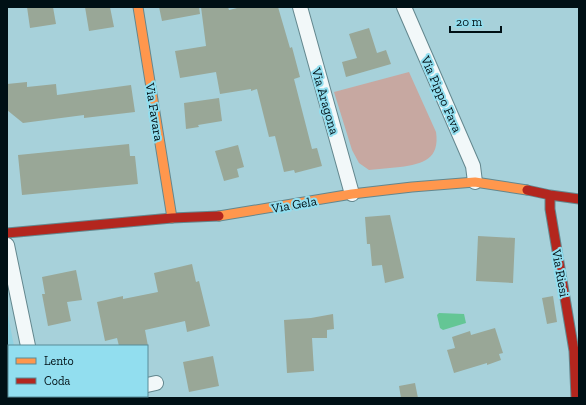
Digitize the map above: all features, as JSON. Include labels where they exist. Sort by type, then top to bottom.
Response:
[{"type":"street","name":"Via Favara","points":[[138,7],[172,218]]},
{"type":"street","name":"Via Aragona","points":[[300,7],[352,194]]},
{"type":"street","name":"Via Pippo Fava","points":[[404,7],[473,166],[475,182]]},
{"type":"street","name":"Via Gela","points":[[7,233],[172,218],[225,216],[352,194],[475,182],[518,188],[550,196],[579,199]]},
{"type":"street","name":"Via Riesi","points":[[550,196],[550,209],[574,351],[576,398]]},
{"type":"street","points":[[7,244],[28,345]]},
{"type":"shaded area","points":[[409,72],[436,132],[437,141],[435,148],[432,154],[423,162],[400,167],[369,170],[359,163],[352,150],[334,92]]},
{"type":"shaded area","points":[[7,310],[14,345],[8,345],[9,398],[7,398]]},
{"type":"shaded area","points":[[439,313],[464,314],[466,323],[443,330],[440,328],[437,315]]},
{"type":"building","points":[[27,7],[53,7],[56,24],[30,28]]},
{"type":"building","points":[[85,7],[110,7],[114,27],[89,31]]},
{"type":"building","points":[[159,7],[199,7],[200,14],[162,21]]},
{"type":"building","points":[[201,7],[228,7],[229,10],[241,7],[278,7],[290,48],[292,47],[300,77],[294,79],[312,149],[317,148],[322,166],[295,173],[294,170],[284,172],[275,136],[269,137],[257,89],[220,94],[216,72],[180,78],[175,51],[206,46]]},
{"type":"building","points":[[369,28],[377,53],[386,50],[391,64],[346,77],[342,62],[357,58],[349,34]]},
{"type":"building","points":[[27,82],[27,87],[56,84],[57,95],[131,85],[135,112],[84,118],[84,115],[23,123],[7,110],[7,84]]},
{"type":"building","points":[[219,98],[222,121],[198,125],[199,127],[186,129],[184,103]]},
{"type":"building","points":[[129,144],[130,156],[135,156],[138,184],[22,195],[18,155]]},
{"type":"building","points":[[238,145],[244,167],[237,169],[239,177],[224,181],[215,151]]},
{"type":"building","points":[[390,215],[404,278],[385,283],[382,265],[372,266],[370,244],[367,244],[365,217]]},
{"type":"building","points":[[478,236],[515,238],[513,283],[476,281]]},
{"type":"building","points":[[192,264],[196,282],[199,281],[210,326],[187,332],[185,321],[145,330],[148,345],[119,345],[117,338],[105,341],[97,302],[123,296],[123,299],[158,292],[154,273]]},
{"type":"building","points":[[76,270],[82,300],[67,302],[71,321],[48,326],[42,294],[45,294],[42,277]]},
{"type":"building","points":[[553,296],[557,322],[547,324],[542,298]]},
{"type":"building","points":[[333,314],[334,329],[327,330],[327,338],[312,338],[314,371],[287,373],[284,320],[311,318]]},
{"type":"building","points":[[495,328],[503,353],[499,354],[501,360],[454,373],[447,350],[455,348],[452,337],[470,331],[471,335]]},
{"type":"building","points":[[213,356],[219,386],[189,392],[183,362]]},
{"type":"building","points":[[415,383],[418,398],[401,398],[399,386]]},
{"type":"traffic: slow","points":[[138,7],[172,218]]},
{"type":"traffic: slow","points":[[219,216],[352,194],[412,187],[475,182],[527,190]]},
{"type":"traffic: jam","points":[[527,190],[579,199]]},
{"type":"traffic: jam","points":[[550,195],[550,209],[574,351],[576,398]]},
{"type":"traffic: jam","points":[[7,233],[172,218],[219,216]]}]
